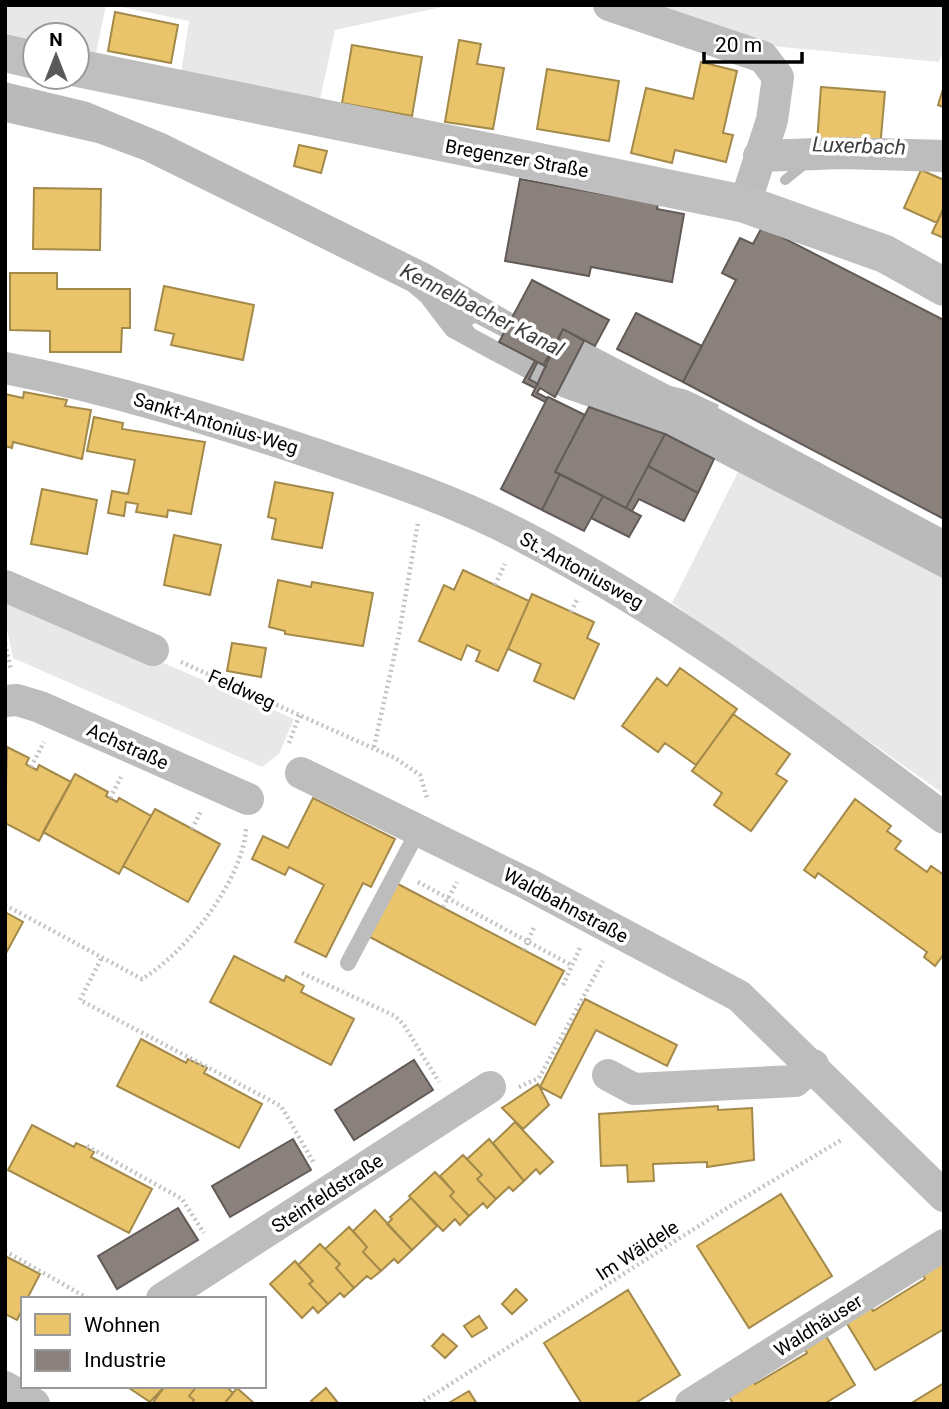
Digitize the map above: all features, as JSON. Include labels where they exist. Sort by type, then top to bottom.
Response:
[{"type":"main road","name":"Bregenzer Straße","points":[[91,71],[420,141],[609,175],[745,204],[885,254],[944,287]]},
{"type":"street","points":[[609,5],[763,57],[778,77],[772,120],[745,204]]},
{"type":"street","points":[[759,156],[843,153],[944,156]]},
{"type":"street","name":"Sankt-Antonius-Weg","points":[[5,368],[64,379],[211,419],[437,496]]},
{"type":"street","name":"St.-Antoniusweg","points":[[437,496],[532,541],[664,616],[736,665],[944,818]]},
{"type":"street","points":[[5,586],[153,650]]},
{"type":"street","name":"Achstraße","points":[[5,701],[17,700],[40,707],[248,799]]},
{"type":"street","name":"Waldbahnstraße","points":[[301,773],[606,925],[739,996],[813,1065],[944,1196]]},
{"type":"street","points":[[608,1075],[634,1089],[795,1081],[813,1065]]},
{"type":"street","name":"Steinfeldstraße","points":[[165,1297],[491,1087]]},
{"type":"street","name":"Waldhäuser","points":[[691,1404],[944,1245]]},
{"type":"lane","points":[[348,963],[418,831]]},
{"type":"path","points":[[374,747],[399,635],[437,496]]},
{"type":"path","name":"Feldweg","points":[[153,650],[374,747],[420,775],[429,807],[418,831]]},
{"type":"path","points":[[5,905],[101,960],[142,979],[161,967],[194,935],[244,847],[248,799]]},
{"type":"path","points":[[397,871],[571,965]]},
{"type":"path","points":[[562,985],[571,965],[606,925]]},
{"type":"path","points":[[491,1087],[515,1089],[540,1078],[606,925]]},
{"type":"path","points":[[101,960],[80,1000],[281,1106],[330,1191]]},
{"type":"path","points":[[302,973],[395,1016],[404,1025],[456,1110]]},
{"type":"path","name":"Im Wäldele","points":[[419,1404],[727,1208],[871,1123]]},
{"type":"path","points":[[87,1146],[182,1199],[220,1261]]},
{"type":"path","points":[[5,1251],[86,1297]]},
{"type":"shaded area","points":[[5,5],[106,5],[96,53],[91,52],[91,21],[21,21],[21,37],[5,33]]},
{"type":"shaded area","points":[[113,5],[451,5],[335,30],[319,104],[181,73],[189,21]]},
{"type":"shaded area","points":[[638,5],[944,5],[944,48],[939,62],[762,45]]},
{"type":"shaded area","points":[[738,472],[944,579],[944,794],[672,603]]},
{"type":"shaded area","points":[[5,595],[294,719],[279,754],[262,767],[13,658],[5,620]]},
{"type":"water","name":"Kennelbacher Kanal","points":[[5,82],[21,86],[21,91],[42,91],[88,102],[166,134],[431,265],[514,314],[502,337],[475,323],[472,325],[565,377],[584,341],[671,386],[687,390],[719,405],[718,408],[944,529],[944,579],[665,434],[561,397],[447,336],[421,302],[408,291],[143,160],[97,143],[5,122]]},
{"type":"building: Wohnen","points":[[115,12],[178,25],[171,63],[108,51]]},
{"type":"building: Wohnen","points":[[459,40],[481,44],[477,64],[504,68],[493,129],[445,122]]},
{"type":"building: Wohnen","points":[[352,45],[422,57],[412,116],[342,103]]},
{"type":"building: Wohnen","points":[[701,62],[737,71],[723,133],[733,135],[726,162],[675,150],[672,163],[631,153],[646,88],[693,99]]},
{"type":"building: Wohnen","points":[[547,69],[619,81],[609,141],[537,129]]},
{"type":"building: Wohnen","points":[[944,86],[944,107],[938,105]]},
{"type":"building: Wohnen","points":[[821,87],[885,92],[880,148],[817,143]]},
{"type":"building: Wohnen","points":[[299,145],[327,151],[321,173],[294,166]]},
{"type":"building: Wohnen","points":[[921,170],[944,180],[944,207],[937,223],[904,208]]},
{"type":"building: Wohnen","points":[[34,188],[101,189],[100,250],[33,249]]},
{"type":"building: Wohnen","points":[[944,207],[944,238],[932,233]]},
{"type":"building: Wohnen","points":[[10,273],[57,273],[57,289],[130,289],[130,328],[122,328],[121,352],[50,352],[50,331],[10,330]]},
{"type":"building: Wohnen","points":[[164,286],[254,305],[243,360],[171,345],[174,334],[155,330]]},
{"type":"building: Wohnen","points":[[24,392],[67,400],[65,406],[91,410],[82,459],[13,442],[12,448],[5,446],[5,394],[23,398]]},
{"type":"building: Wohnen","points":[[94,417],[123,423],[122,429],[205,442],[191,514],[168,510],[167,517],[136,512],[138,504],[126,502],[124,516],[108,513],[112,491],[128,494],[135,460],[87,451]]},
{"type":"building: Wohnen","points":[[275,482],[333,493],[322,548],[272,539],[276,519],[268,517]]},
{"type":"building: Wohnen","points":[[42,489],[97,500],[87,554],[31,544]]},
{"type":"building: Wohnen","points":[[174,535],[221,545],[210,595],[164,585]]},
{"type":"building: Wohnen","points":[[463,570],[529,601],[498,671],[476,661],[480,651],[467,645],[461,660],[419,641],[444,585],[454,590]]},
{"type":"building: Wohnen","points":[[278,580],[311,587],[312,582],[373,593],[363,646],[285,634],[285,631],[269,627]]},
{"type":"building: Wohnen","points":[[532,594],[594,622],[587,638],[599,644],[574,699],[534,681],[541,664],[508,649]]},
{"type":"building: Wohnen","points":[[232,643],[266,648],[261,677],[227,671]]},
{"type":"building: Wohnen","points":[[680,668],[737,709],[696,765],[665,743],[658,752],[622,726],[657,678],[667,686]]},
{"type":"building: Wohnen","points":[[733,714],[790,754],[776,774],[787,781],[751,831],[714,805],[722,793],[692,771]]},
{"type":"building: Wohnen","points":[[7,747],[29,758],[26,764],[31,767],[37,770],[39,765],[71,782],[39,841],[5,823]]},
{"type":"building: Wohnen","points":[[75,774],[108,792],[106,796],[117,802],[119,798],[151,816],[119,874],[43,832]]},
{"type":"building: Wohnen","points":[[313,798],[395,839],[371,887],[363,883],[326,957],[295,942],[324,885],[289,867],[285,875],[252,859],[263,836],[288,848]]},
{"type":"building: Wohnen","points":[[855,799],[891,826],[887,831],[901,841],[895,849],[927,872],[931,866],[944,875],[944,954],[935,966],[924,957],[927,952],[818,873],[815,878],[804,870]]},
{"type":"building: Wohnen","points":[[155,809],[220,844],[188,902],[123,866]]},
{"type":"building: Wohnen","points":[[396,883],[564,971],[535,1025],[368,936]]},
{"type":"building: Wohnen","points":[[5,912],[23,922],[5,955]]},
{"type":"building: Wohnen","points":[[234,956],[284,981],[286,976],[304,986],[301,992],[354,1019],[331,1065],[210,1002]]},
{"type":"building: Wohnen","points":[[585,999],[677,1045],[667,1066],[596,1030],[561,1098],[540,1087]]},
{"type":"building: Wohnen","points":[[141,1039],[186,1063],[188,1059],[207,1068],[204,1073],[262,1104],[239,1148],[117,1086]]},
{"type":"building: Wohnen","points":[[538,1084],[549,1105],[523,1129],[502,1108]]},
{"type":"building: Wohnen","points":[[718,1106],[718,1110],[752,1108],[754,1160],[707,1167],[707,1162],[653,1164],[654,1181],[628,1182],[627,1165],[601,1166],[599,1114]]},
{"type":"building: Wohnen","points":[[515,1122],[553,1162],[540,1174],[536,1169],[524,1181],[493,1143]]},
{"type":"building: Wohnen","points":[[32,1125],[74,1147],[76,1143],[85,1147],[94,1152],[91,1157],[152,1189],[129,1233],[8,1170]]},
{"type":"building: Wohnen","points":[[489,1139],[524,1181],[513,1191],[509,1187],[496,1199],[477,1179],[482,1175],[467,1159]]},
{"type":"building: Wohnen","points":[[463,1155],[482,1175],[477,1179],[496,1199],[487,1208],[483,1203],[469,1216],[450,1196],[454,1192],[440,1176]]},
{"type":"building: Wohnen","points":[[435,1172],[454,1192],[450,1196],[469,1216],[460,1225],[455,1219],[443,1231],[409,1196]]},
{"type":"building: Wohnen","points":[[781,1194],[832,1276],[749,1328],[697,1246]]},
{"type":"building: Wohnen","points":[[411,1198],[437,1226],[412,1250],[387,1224],[392,1219],[390,1217]]},
{"type":"building: Wohnen","points":[[375,1210],[412,1250],[398,1263],[394,1259],[381,1271],[363,1252],[367,1247],[353,1231]]},
{"type":"building: Wohnen","points":[[349,1227],[367,1247],[363,1252],[381,1271],[371,1279],[367,1276],[354,1288],[336,1268],[340,1264],[325,1249]]},
{"type":"building: Wohnen","points":[[320,1244],[340,1264],[336,1268],[354,1288],[344,1297],[340,1293],[328,1304],[309,1284],[313,1281],[298,1265]]},
{"type":"building: Wohnen","points":[[5,1256],[40,1274],[28,1297],[21,1297],[21,1312],[17,1320],[5,1314]]},
{"type":"building: Wohnen","points":[[295,1261],[313,1281],[309,1284],[328,1304],[318,1313],[313,1307],[302,1318],[270,1284]]},
{"type":"building: Wohnen","points":[[943,1263],[944,1329],[875,1370],[846,1322],[871,1307],[873,1311],[925,1279],[923,1275]]},
{"type":"building: Wohnen","points":[[516,1289],[527,1300],[512,1314],[502,1304]]},
{"type":"building: Wohnen","points":[[628,1290],[680,1375],[634,1404],[582,1404],[544,1343]]},
{"type":"building: Wohnen","points":[[479,1316],[487,1328],[472,1337],[464,1326]]},
{"type":"building: Wohnen","points":[[443,1334],[457,1346],[445,1358],[432,1346]]},
{"type":"building: Wohnen","points":[[826,1336],[855,1385],[824,1404],[733,1404],[728,1395],[753,1380],[755,1384],[807,1353],[805,1349]]},
{"type":"building: Wohnen","points":[[944,1383],[944,1404],[910,1404]]},
{"type":"building: Wohnen","points":[[129,1388],[163,1388],[150,1402]]},
{"type":"building: Wohnen","points":[[164,1388],[195,1388],[189,1396],[194,1400],[191,1404],[152,1404]]},
{"type":"building: Wohnen","points":[[195,1388],[228,1388],[233,1393],[224,1404],[191,1404],[194,1400],[189,1396]]},
{"type":"building: Wohnen","points":[[237,1388],[255,1404],[224,1404]]},
{"type":"building: Wohnen","points":[[326,1388],[339,1404],[314,1404],[311,1401]]},
{"type":"building: Wohnen","points":[[469,1391],[477,1404],[447,1404]]},
{"type":"building: Industrie","points":[[520,179],[658,204],[657,209],[684,214],[672,282],[591,267],[589,276],[505,261]]},
{"type":"building: Industrie","points":[[762,227],[944,320],[944,519],[683,382],[736,280],[722,273],[740,238],[753,244]]},
{"type":"building: Industrie","points":[[532,280],[609,320],[595,346],[563,329],[544,364],[547,367],[499,342]]},
{"type":"building: Industrie","points":[[636,313],[702,346],[683,382],[617,349]]},
{"type":"building: Industrie","points":[[563,329],[584,341],[555,397],[540,388],[537,393],[547,398],[545,402],[532,395]]},
{"type":"building: Industrie","points":[[535,361],[537,363],[529,379],[538,384],[535,388],[523,382]]},
{"type":"building: Industrie","points":[[548,397],[585,415],[555,472],[560,474],[542,510],[501,489]]},
{"type":"building: Industrie","points":[[589,407],[665,434],[626,508],[555,472]]},
{"type":"building: Industrie","points":[[665,434],[714,459],[698,493],[648,466]]},
{"type":"building: Industrie","points":[[648,466],[698,493],[684,521],[639,499],[632,511],[626,508]]},
{"type":"building: Industrie","points":[[560,474],[603,496],[584,531],[542,510]]},
{"type":"building: Industrie","points":[[603,496],[641,516],[629,537],[591,518]]},
{"type":"building: Industrie","points":[[414,1060],[433,1090],[354,1140],[335,1110]]},
{"type":"building: Industrie","points":[[293,1139],[311,1170],[230,1217],[212,1186]]},
{"type":"building: Industrie","points":[[178,1208],[198,1240],[117,1289],[98,1256]]},
{"type":"waterway","name":"Luxerbach","points":[[785,180],[805,164]]}]
